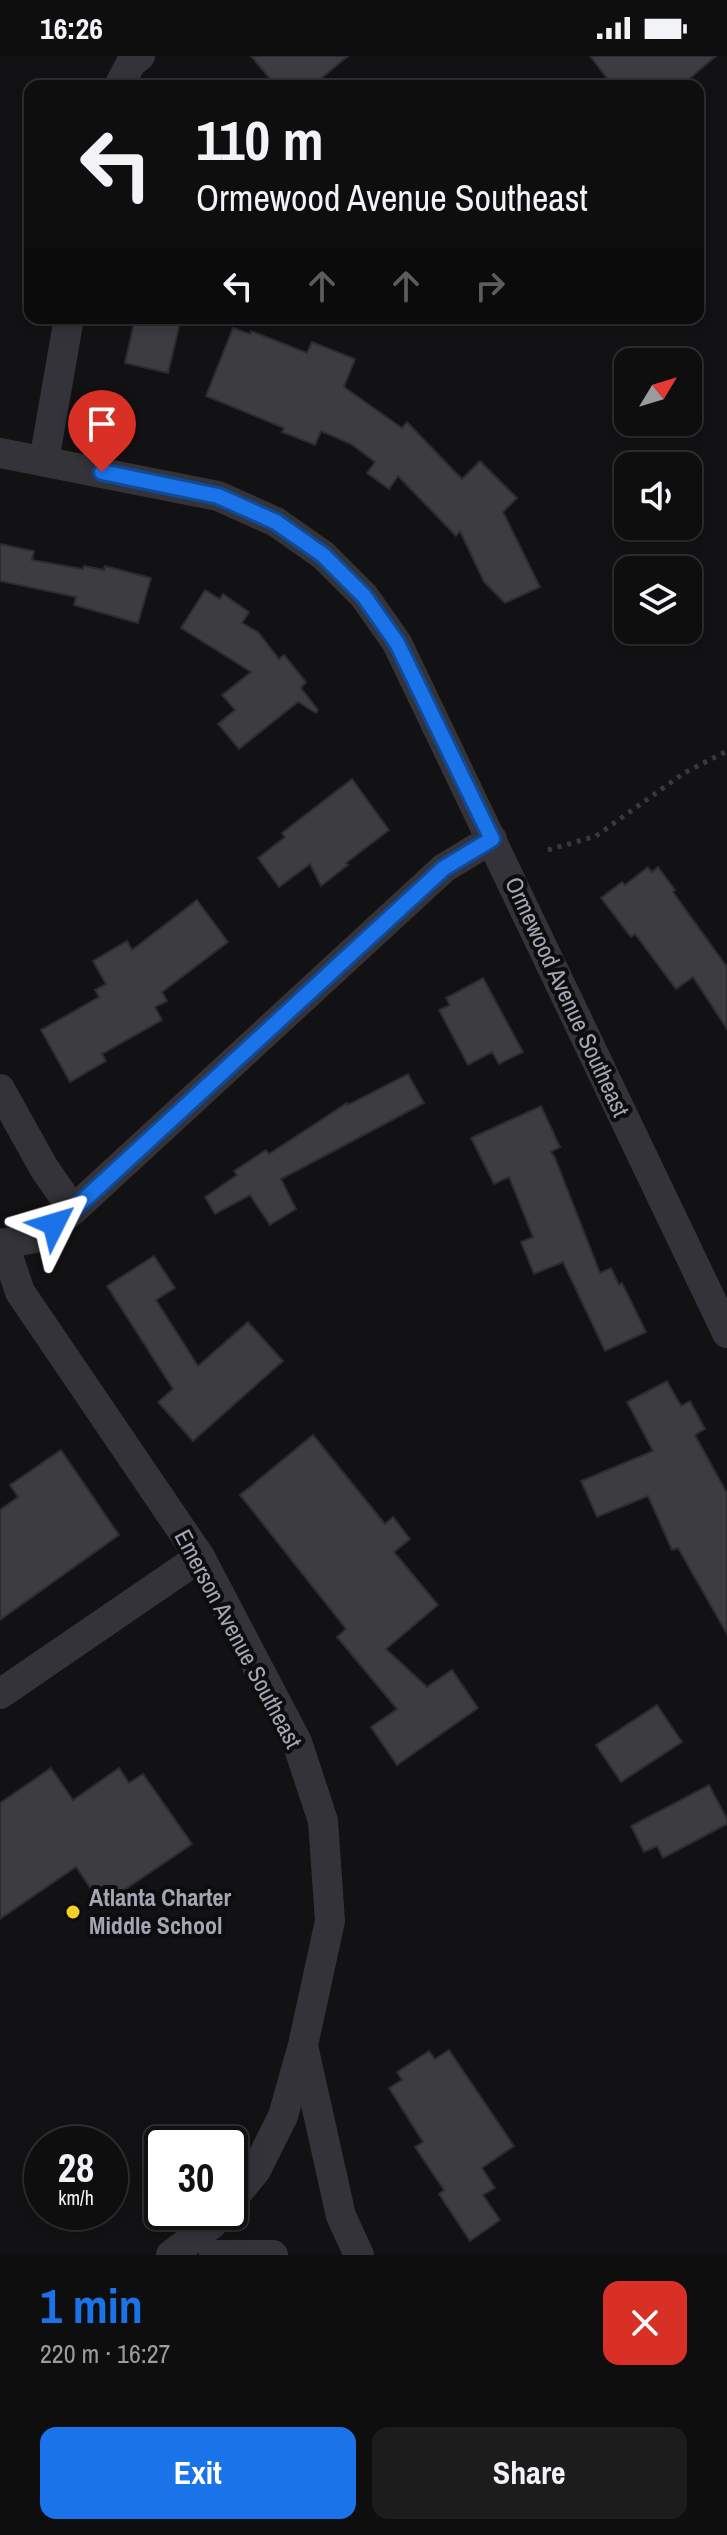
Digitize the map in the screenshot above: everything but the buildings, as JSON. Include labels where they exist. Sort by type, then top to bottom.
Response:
[{"type":"street","points":[[44,461],[68,324]]},
{"type":"street","name":"Ormewood Avenue Southeast","points":[[0,453],[218,496],[276,522],[323,555],[364,596],[397,643],[727,1333]]},
{"type":"street","points":[[2,1244],[36,1238],[73,1210],[444,868],[492,839]]},
{"type":"street","points":[[0,1089],[44,1168],[73,1210]]},
{"type":"street","name":"Emerson Avenue Southeast","points":[[2,1244],[20,1292],[200,1557],[297,1742],[323,1821],[330,1921],[303,2045],[283,2116],[248,2180]]},
{"type":"street","points":[[0,1694],[200,1557]]},
{"type":"street","points":[[303,2045],[341,2216],[359,2255]]},
{"type":"street","points":[[171,2255],[204,2230]]},
{"type":"street","points":[[214,2255],[273,2255]]},
{"type":"path","points":[[548,850],[596,836],[684,773],[727,751]]},
{"type":"place","name":"Atlanta Charter Middle School","points":[[73,1912]]},
{"type":"route","points":[[54,1224],[73,1210],[444,868],[492,839],[397,643],[364,596],[323,555],[276,522],[218,496],[102,472]]}]
